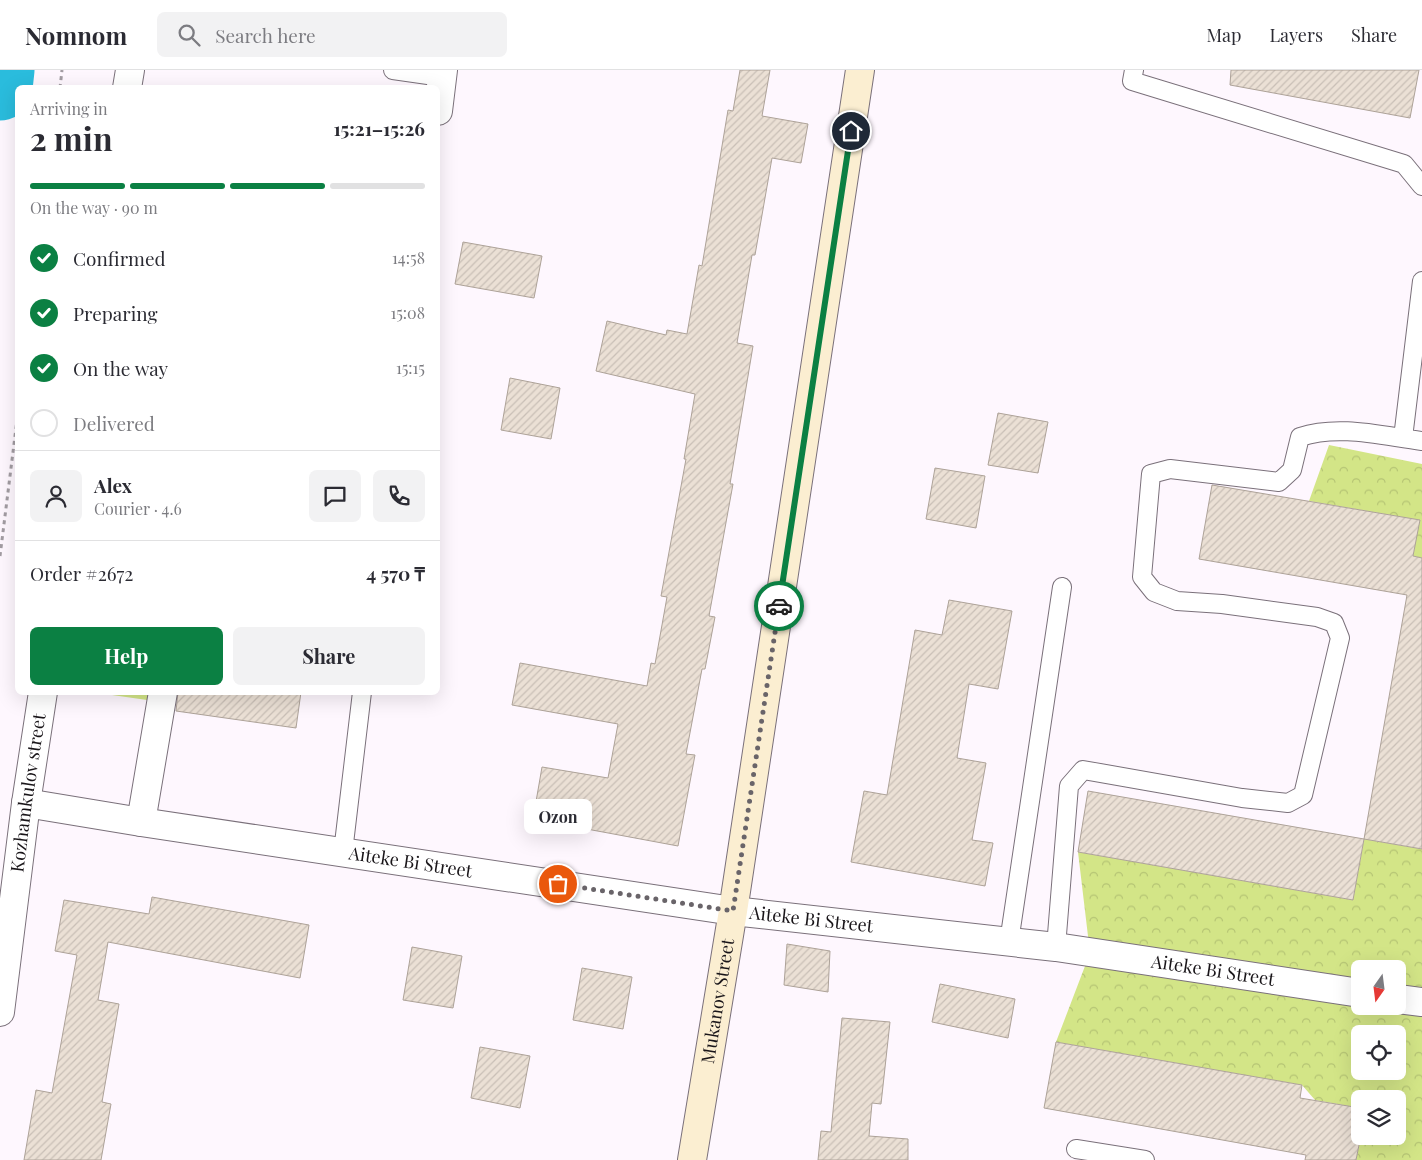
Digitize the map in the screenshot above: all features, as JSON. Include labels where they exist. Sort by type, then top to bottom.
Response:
[{"type":"main road","name":"Mukanov Street","points":[[692,1160],[733,911],[860,70]]},
{"type":"street","points":[[128,85],[130,70]]},
{"type":"street","points":[[440,96],[443,73]]},
{"type":"street","name":"Kozhamkulov street","points":[[0,1012],[26,803],[44,695]]},
{"type":"street","points":[[141,822],[162,695]]},
{"type":"street","name":"Aiteke Bi Street","points":[[26,803],[733,911],[1056,947],[1351,992]]},
{"type":"street","points":[[1406,1000],[1422,1002]]},
{"type":"lane","points":[[393,70],[443,73]]},
{"type":"lane","points":[[1134,70],[1132,81],[1404,164],[1422,186]]},
{"type":"lane","points":[[1403,438],[1422,281]]},
{"type":"lane","points":[[1056,947],[1070,786],[1083,770],[1242,798],[1288,803],[1303,795],[1340,638],[1334,623],[1317,617],[1222,604],[1177,602],[1154,592],[1142,577],[1151,474],[1170,469],[1279,482],[1292,470],[1300,437],[1315,432],[1334,430],[1422,441]]},
{"type":"lane","points":[[1009,942],[1062,587]]},
{"type":"lane","points":[[343,852],[362,695]]},
{"type":"lane","points":[[1076,1149],[1145,1160]]},
{"type":"path","points":[[60,85],[62,70]]},
{"type":"path","points":[[0,556],[15,436]]},
{"type":"green space","points":[[1329,445],[1422,464],[1422,558],[1413,556],[1419,520],[1309,501]]},
{"type":"green space","points":[[112,695],[148,695],[147,700]]},
{"type":"green space","points":[[1364,839],[1422,849],[1422,1160],[1356,1160],[1359,1145],[1406,1145],[1406,1090],[1351,1090],[1351,1106],[1315,1100],[1302,1085],[1056,1042],[1090,953],[1078,852],[1353,900]]},
{"type":"building","points":[[740,70],[770,70],[762,116],[808,124],[801,163],[772,158],[755,255],[752,255],[737,343],[753,346],[730,484],[733,484],[709,616],[715,617],[705,669],[702,669],[686,754],[695,755],[678,846],[533,819],[542,767],[608,778],[618,724],[512,705],[520,663],[647,686],[651,663],[655,664],[667,597],[661,596],[686,459],[684,459],[695,394],[596,371],[607,321],[666,335],[667,330],[687,334],[699,265],[702,266],[728,110],[733,111]]},
{"type":"building","points":[[1231,70],[1419,70],[1410,118],[1230,85]]},
{"type":"building","points":[[463,242],[542,256],[534,298],[455,284]]},
{"type":"building","points":[[510,378],[560,388],[551,439],[501,430]]},
{"type":"building","points":[[998,413],[1048,422],[1038,473],[988,465]]},
{"type":"building","points":[[935,468],[985,476],[976,528],[926,519]]},
{"type":"building","points":[[1212,485],[1420,520],[1413,556],[1422,558],[1422,849],[1364,839],[1407,595],[1199,559]]},
{"type":"building","points":[[949,600],[1012,611],[998,689],[969,684],[957,758],[986,763],[972,840],[993,843],[985,886],[851,862],[864,791],[887,795],[915,630],[942,635]]},
{"type":"building","points":[[178,695],[301,695],[296,728],[176,711]]},
{"type":"building","points":[[1088,791],[1364,839],[1353,900],[1078,852]]},
{"type":"building","points":[[152,897],[309,925],[300,978],[108,942],[98,1000],[119,1004],[102,1102],[111,1104],[101,1160],[24,1160],[36,1090],[52,1093],[77,955],[55,951],[64,900],[149,914]]},
{"type":"building","points":[[787,944],[830,951],[828,992],[784,985]]},
{"type":"building","points":[[412,947],[462,956],[453,1008],[403,1000]]},
{"type":"building","points":[[582,968],[632,977],[623,1029],[573,1020]]},
{"type":"building","points":[[940,984],[1015,999],[1008,1038],[932,1022]]},
{"type":"building","points":[[842,1018],[890,1022],[881,1104],[872,1103],[869,1136],[908,1139],[908,1160],[818,1160],[821,1131],[831,1132]]},
{"type":"building","points":[[1056,1042],[1302,1085],[1300,1098],[1351,1106],[1351,1145],[1359,1145],[1356,1160],[1305,1160],[1306,1155],[1044,1108]]},
{"type":"building","points":[[480,1047],[530,1056],[520,1108],[471,1098]]},
{"type":"waterway","points":[[0,88],[2,70]]},
{"type":"way so far","points":[[558,884],[733,911],[779,606]]},
{"type":"place","name":"Ozon","points":[[558,884]]},
{"type":"route","points":[[779,606],[851,131]]}]
